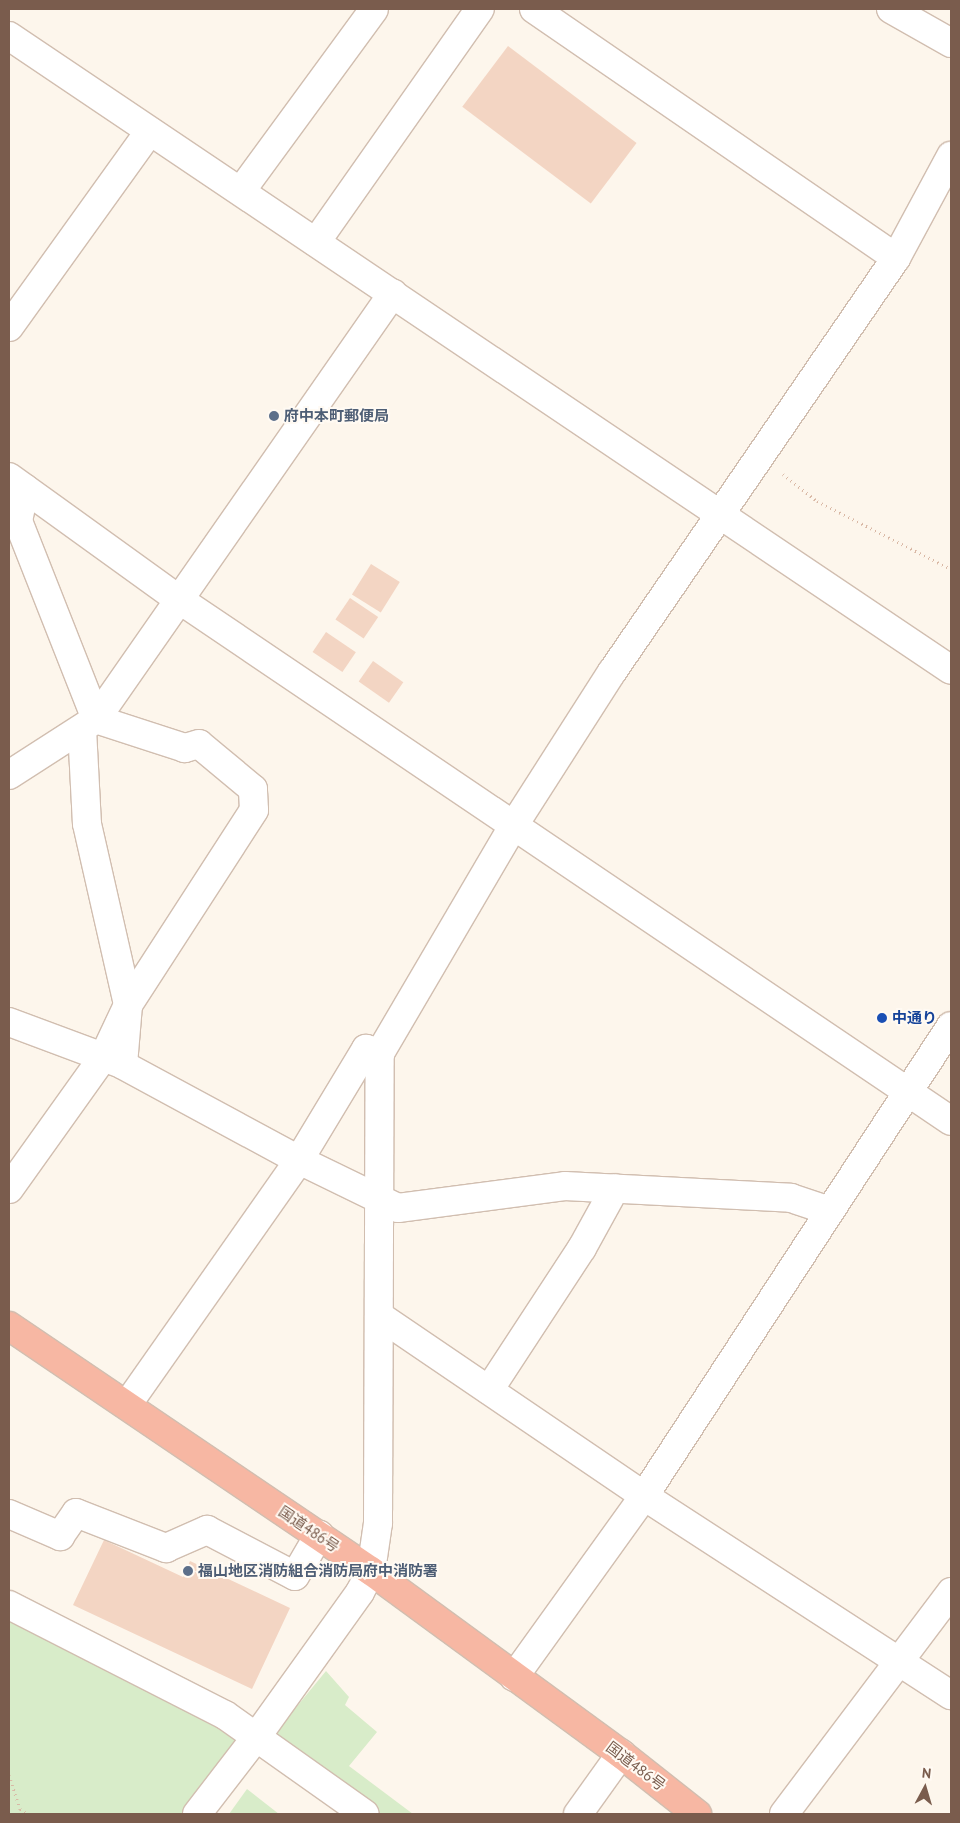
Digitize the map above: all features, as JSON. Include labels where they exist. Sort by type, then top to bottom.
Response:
[{"type":"highway","name":"国道486号","points":[[9,1326],[371,1571],[621,1754],[697,1814]]},
{"type":"street","points":[[241,192],[374,9]]},
{"type":"street","points":[[316,242],[480,9]]},
{"type":"street","points":[[534,9],[896,258]]},
{"type":"street","points":[[891,9],[951,43]]},
{"type":"street","points":[[9,36],[951,670]]},
{"type":"street","points":[[9,328],[150,131]]},
{"type":"street","points":[[197,1814],[252,1742],[360,1592],[371,1571],[378,1523],[381,1317],[378,1201],[380,1053],[514,825],[612,672],[896,258],[951,156]]},
{"type":"street","points":[[14,766],[89,724],[393,293]]},
{"type":"street","points":[[17,483],[177,598],[951,1121]]},
{"type":"street","points":[[17,483],[18,521],[89,724],[86,824],[128,1005]]},
{"type":"street","points":[[9,1189],[113,1060],[128,1005],[254,810],[253,789],[198,744],[185,748],[89,724]]},
{"type":"street","points":[[9,1022],[113,1060],[299,1160],[378,1201],[398,1208],[564,1186],[791,1198],[830,1211]]},
{"type":"street","points":[[514,1677],[644,1496],[951,1026]]},
{"type":"street","points":[[127,1406],[299,1160],[366,1049],[380,1053]]},
{"type":"street","points":[[489,1390],[582,1248],[615,1188]]},
{"type":"street","points":[[381,1317],[644,1496],[902,1660],[951,1695]]},
{"type":"street","points":[[9,1514],[60,1536],[76,1513],[166,1548],[207,1530],[295,1576],[319,1535]]},
{"type":"street","points":[[784,1814],[902,1660],[951,1592]]},
{"type":"street","points":[[9,1605],[225,1715],[252,1742],[365,1814]]},
{"type":"street","points":[[578,1814],[621,1754]]},
{"type":"path","points":[[761,456],[817,501],[951,569]]},
{"type":"path","points":[[9,1775],[20,1809],[28,1814]]},
{"type":"green space","points":[[9,1619],[228,1731],[237,1743],[181,1814],[9,1814]]},
{"type":"green space","points":[[326,1671],[349,1697],[345,1705],[377,1732],[349,1766],[413,1814],[346,1814],[325,1774],[275,1733]]},
{"type":"green space","points":[[247,1789],[279,1814],[229,1814]]},
{"type":"building","points":[[508,46],[637,143],[591,204],[462,107]]},
{"type":"building","points":[[371,564],[400,582],[381,613],[352,595]]},
{"type":"building","points":[[350,598],[378,617],[364,639],[335,620]]},
{"type":"building","points":[[326,632],[356,652],[342,672],[313,652]]},
{"type":"building","points":[[373,661],[403,682],[389,703],[359,681]]},
{"type":"building","points":[[104,1540],[183,1577],[190,1561],[290,1608],[252,1689],[73,1605]]},
{"type":"place","name":"府中本町郵便局","points":[[274,416]]},
{"type":"place","name":"中通り","points":[[882,1018]]},
{"type":"place","name":"福山地区消防組合消防局府中消防署","points":[[188,1571]]}]
